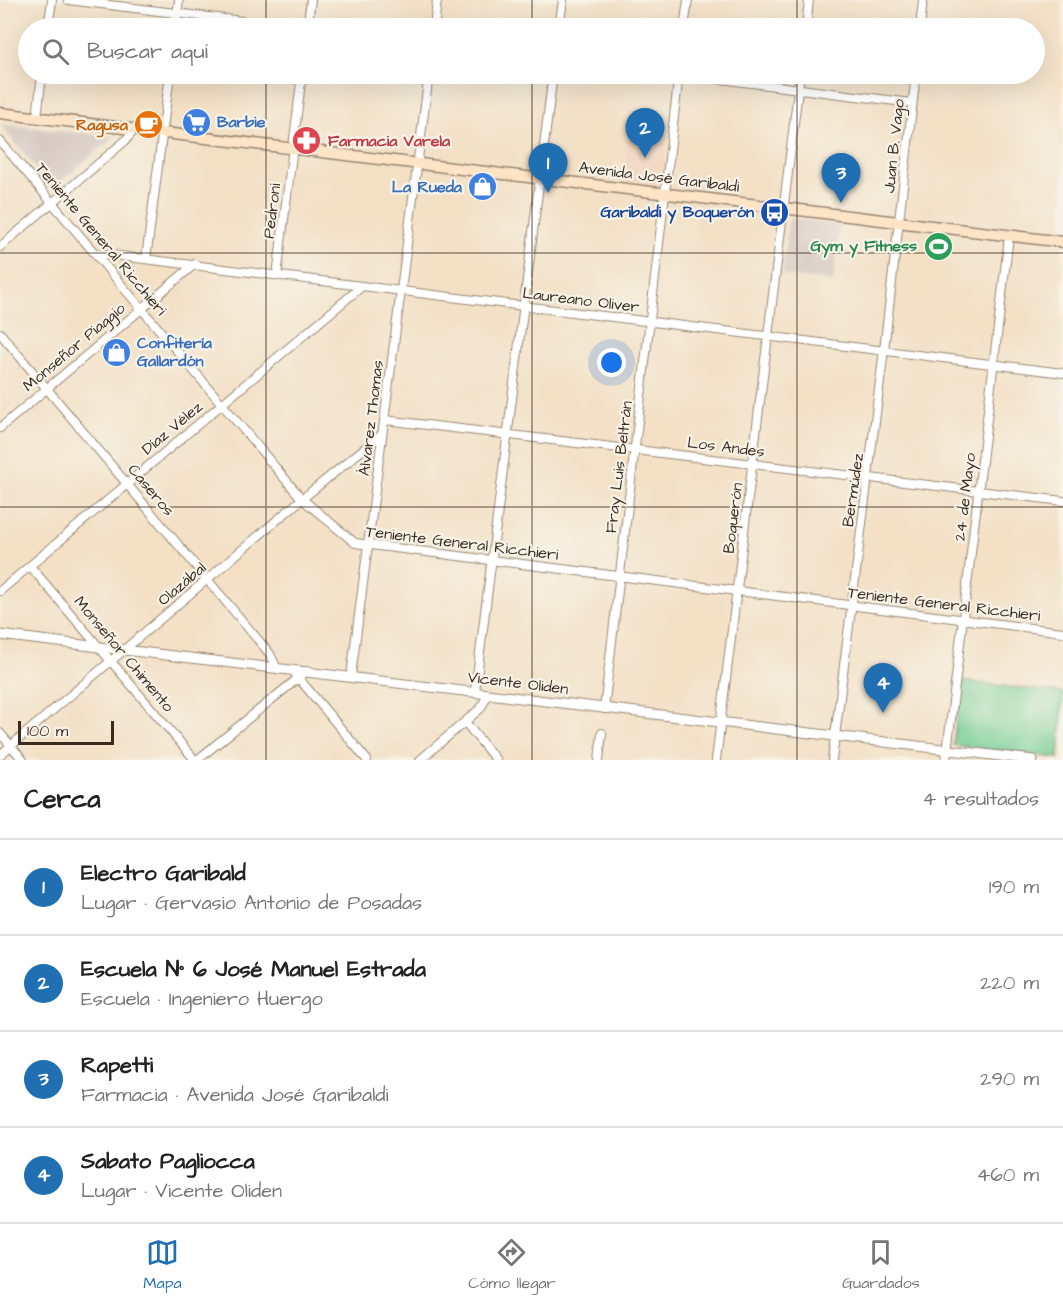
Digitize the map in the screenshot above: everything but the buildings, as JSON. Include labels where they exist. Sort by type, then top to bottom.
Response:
[{"type":"main road","name":"Avenida José Garibaldi","points":[[0,113],[1063,242]]},
{"type":"street","points":[[49,18],[51,0]]},
{"type":"street","points":[[68,0],[218,18]]},
{"type":"street","points":[[177,18],[179,0]]},
{"type":"street","points":[[309,18],[311,0]]},
{"type":"street","points":[[435,18],[438,0]]},
{"type":"street","points":[[560,18],[563,0]]},
{"type":"street","points":[[685,18],[688,0]]},
{"type":"street","points":[[807,18],[809,0]]},
{"type":"street","points":[[921,18],[923,0]]},
{"type":"street","points":[[37,118],[41,84]]},
{"type":"street","points":[[146,259],[169,84]]},
{"type":"street","name":"Pedroni","points":[[277,276],[301,84]]},
{"type":"street","name":"Álvarez Thomas","points":[[351,676],[428,84]]},
{"type":"street","points":[[475,692],[552,84]]},
{"type":"street","name":"Fray Luis Beltrán","points":[[604,709],[678,84]]},
{"type":"street","points":[[753,84],[912,103]]},
{"type":"street","name":"Boquerón","points":[[716,760],[799,84]]},
{"type":"street","name":"Juan B. Vago","points":[[899,222],[914,84]]},
{"type":"street","points":[[0,247],[125,141],[135,129]]},
{"type":"street","name":"Teniente General Ricchieri","points":[[0,141],[302,499],[356,543],[369,547],[491,559],[1063,632]]},
{"type":"street","name":"Bermúdez","points":[[832,760],[899,222]]},
{"type":"street","name":"24 de Mayo","points":[[947,755],[1009,236]]},
{"type":"street","name":"Laureano Oliver","points":[[96,253],[1063,373]]},
{"type":"street","name":"Monseñor Piaggio","points":[[0,428],[195,264]]},
{"type":"street","name":"Díaz Vélez","points":[[0,591],[361,287]]},
{"type":"street","name":"Caseros","points":[[0,333],[209,579],[270,654],[276,667]]},
{"type":"street","name":"Los Andes","points":[[385,420],[1063,501]]},
{"type":"street","name":"Olazábal","points":[[0,755],[382,434]]},
{"type":"street","name":"Monseñor Chimento","points":[[30,566],[196,760]]},
{"type":"street","name":"Vicente Oliden","points":[[0,635],[720,722],[947,755],[1033,760]]},
{"type":"street","points":[[291,670],[367,760]]},
{"type":"street","points":[[196,760],[307,671]]},
{"type":"street","points":[[420,760],[481,708],[488,694]]},
{"type":"street","points":[[465,722],[496,760]]},
{"type":"street","points":[[0,733],[23,760]]},
{"type":"street","points":[[599,760],[602,733]]},
{"type":"shaded area","points":[[0,124],[114,137],[52,188]]},
{"type":"shaded area","points":[[629,129],[668,134],[661,187],[622,181]]},
{"type":"shaded area","points":[[789,218],[840,225],[833,282],[782,275]]},
{"type":"green space","points":[[961,681],[1063,693],[1059,758],[953,745]]},
{"type":"place","name":"Barbie","points":[[196,122]]},
{"type":"place","name":"Ragusa","points":[[149,125]]},
{"type":"place","name":"Farmacia Varela","points":[[307,141]]},
{"type":"place","name":"Escuela N° 6 José Manuel Estrada","points":[[645,158]]},
{"type":"place","name":"La Rueda","points":[[483,187]]},
{"type":"place","name":"Electro Garibald","points":[[548,193]]},
{"type":"place","name":"Rapetti","points":[[841,203]]},
{"type":"place","name":"Garibaldi y Boquerón","points":[[775,212]]},
{"type":"place","name":"Gym y Fitness","points":[[938,246]]},
{"type":"place","name":"Confitería Gallardón","points":[[116,352]]},
{"type":"place","name":"Sabato Pagliocca","points":[[883,713]]}]
